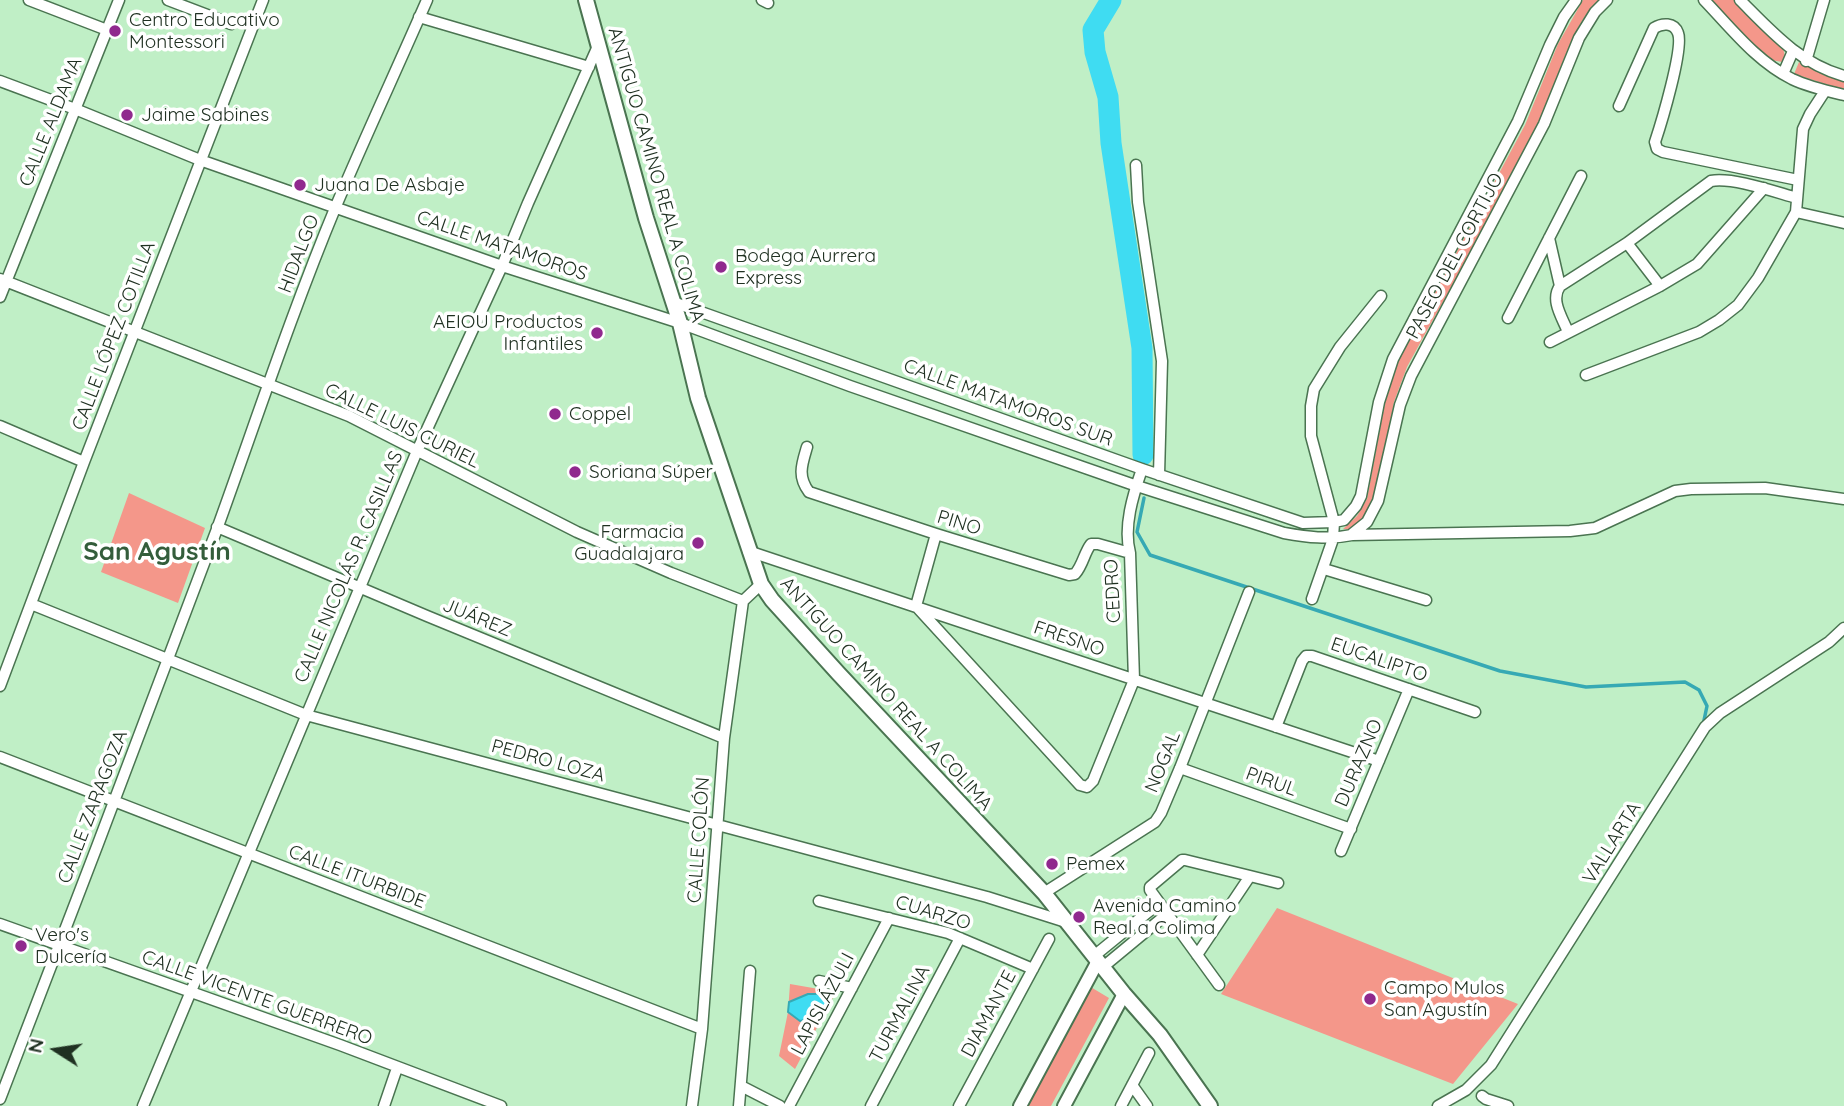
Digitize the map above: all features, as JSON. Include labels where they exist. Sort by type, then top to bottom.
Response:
[{"type":"main road","name":"ANTIGUO CAMINO REAL A COLIMA","points":[[586,0],[646,218],[680,323],[698,398],[761,584],[772,600],[830,664],[1044,893],[1160,1035],[1210,1106]]},
{"type":"street","points":[[29,0],[107,30]]},
{"type":"street","name":"CALLE ALDAMA","points":[[0,297],[3,280],[118,0]]},
{"type":"street","points":[[168,0],[231,24]]},
{"type":"street","name":"CALLE LÓPEZ COTILLA","points":[[0,686],[82,461],[263,0]]},
{"type":"street","name":"HIDALGO","points":[[217,527],[336,207],[427,0]]},
{"type":"street","name":"PASEO DEL CORTIJO","points":[[1334,522],[1345,520],[1360,496],[1379,402],[1393,359],[1518,121],[1550,45],[1576,0]]},
{"type":"street","name":"PASEO DEL CORTIJO","points":[[1352,535],[1367,522],[1378,501],[1400,405],[1411,376],[1544,124],[1579,38],[1606,0]]},
{"type":"street","points":[[1704,0],[1753,52],[1783,74],[1825,91],[1844,95]]},
{"type":"street","points":[[1740,0],[1777,38],[1806,61],[1844,76]]},
{"type":"street","points":[[1806,61],[1824,0]]},
{"type":"street","points":[[419,17],[589,67]]},
{"type":"street","points":[[1619,106],[1654,28],[1660,24],[1668,24],[1678,34],[1679,44],[1668,99],[1655,142],[1657,149],[1798,180]]},
{"type":"street","name":"CALLE NICOLÁS R. CASILLAS","points":[[143,1106],[417,451],[502,266],[527,203],[598,46]]},
{"type":"street","points":[[1783,74],[1793,51]]},
{"type":"street","name":"CALLE MATAMOROS","points":[[0,81],[200,160],[502,266],[680,323]]},
{"type":"street","points":[[1586,375],[1699,332],[1738,305],[1758,278],[1796,212],[1803,129],[1825,91]]},
{"type":"street","points":[[1136,165],[1138,202],[1162,361],[1158,475]]},
{"type":"street","points":[[1507,318],[1581,176]]},
{"type":"street","points":[[1568,332],[1555,300],[1555,292],[1560,286],[1628,243],[1712,181],[1765,188],[1797,198]]},
{"type":"street","points":[[1550,342],[1660,286],[1696,264],[1765,188]]},
{"type":"street","points":[[1796,212],[1844,223]]},
{"type":"street","points":[[1549,238],[1560,286]]},
{"type":"street","points":[[1628,243],[1660,286]]},
{"type":"street","name":"CALLE LUIS CURIEL","points":[[3,280],[349,416],[577,533],[743,601]]},
{"type":"street","points":[[1312,599],[1333,539],[1334,522],[1311,436],[1314,389],[1340,347],[1381,296]]},
{"type":"street","name":"CALLE MATAMOROS SUR","points":[[673,302],[1158,475],[1303,523],[1334,522]]},
{"type":"street","name":"CALLE MATAMOROS SUR","points":[[680,323],[850,386],[1136,486],[1283,533],[1305,537],[1333,539],[1352,535],[1570,531],[1595,528],[1675,491],[1691,489],[1765,488],[1844,499]]},
{"type":"street","points":[[850,386],[856,367]]},
{"type":"street","points":[[0,426],[82,461]]},
{"type":"street","name":"PINO","points":[[807,447],[800,473],[809,492],[936,534],[1069,575],[1080,569],[1091,544],[1130,553]]},
{"type":"street","name":"CEDRO","points":[[916,606],[1080,785],[1087,787],[1093,782],[1134,680],[1130,553],[1126,540],[1136,486],[1142,469]]},
{"type":"street","name":"JUÁREZ","points":[[217,527],[724,738]]},
{"type":"street","name":"CALLE ZARAGOZA","points":[[0,1100],[217,527]]},
{"type":"street","points":[[916,606],[936,534]]},
{"type":"street","name":"FRESNO","points":[[748,551],[1379,761]]},
{"type":"street","points":[[1324,569],[1426,600]]},
{"type":"street","points":[[743,601],[761,584]]},
{"type":"street","name":"NOGAL","points":[[1044,893],[1155,822],[1180,768],[1249,592]]},
{"type":"street","name":"CALLE COLÓN","points":[[692,1106],[702,1029],[724,738],[743,601]]},
{"type":"street","name":"PEDRO LOZA","points":[[31,604],[306,715],[987,897],[1067,922]]},
{"type":"street","name":"VALLARTA","points":[[1438,1106],[1466,1090],[1491,1065],[1705,727],[1720,713],[1829,642],[1844,628]]},
{"type":"street","name":"EUCALIPTO","points":[[1276,727],[1306,656],[1475,712]]},
{"type":"street","name":"DURAZNO","points":[[1341,851],[1409,689]]},
{"type":"street","name":"CALLE ITURBIDE","points":[[0,757],[702,1029]]},
{"type":"street","name":"PIRUL","points":[[1180,768],[1351,829]]},
{"type":"street","points":[[1219,985],[1150,890],[1151,885],[1182,860],[1278,883]]},
{"type":"street","points":[[1197,956],[1250,876]]},
{"type":"street","name":"CUARZO","points":[[819,901],[948,933],[1033,969]]},
{"type":"street","points":[[1020,1106],[1098,961],[1159,903]]},
{"type":"street","points":[[1098,961],[1167,914]]},
{"type":"street","name":"LAPISLÁZULI","points":[[789,1106],[889,918]]},
{"type":"street","name":"CALLE VICENTE GUERRERO","points":[[0,924],[340,1045],[501,1106]]},
{"type":"street","name":"TURMALINA","points":[[871,1106],[960,938]]},
{"type":"street","name":"DIAMANTE","points":[[959,1106],[1049,939]]},
{"type":"street","points":[[739,1106],[750,971]]},
{"type":"street","points":[[819,981],[852,988]]},
{"type":"street","points":[[1064,1106],[1124,994]]},
{"type":"street","points":[[1121,1106],[1149,1054]]},
{"type":"street","points":[[384,1106],[397,1068]]},
{"type":"street","points":[[1132,1085],[1147,1106]]},
{"type":"street","points":[[741,1086],[780,1106]]},
{"type":"street","points":[[1482,1096],[1504,1105]]},
{"type":"shaded area","points":[[1583,0],[1598,0],[1577,29],[1519,164],[1407,367],[1394,402],[1375,501],[1366,519],[1354,530],[1343,529],[1357,516],[1367,499],[1385,402],[1398,361],[1525,125],[1558,44]]},
{"type":"shaded area","points":[[1712,0],[1734,0],[1783,48],[1785,56],[1782,62],[1771,60],[1754,45]]},
{"type":"shaded area","points":[[1799,62],[1826,76],[1844,81],[1844,90],[1794,74]]},
{"type":"shaded area","points":[[129,493],[205,528],[178,603],[101,572]]},
{"type":"shaded area","name":"Campo Mulos San Agustín","points":[[1277,908],[1518,1004],[1453,1084],[1221,994]]},
{"type":"shaded area","points":[[790,984],[836,992],[795,1069],[779,1056],[788,1012]]},
{"type":"shaded area","points":[[1089,986],[1109,998],[1051,1106],[1024,1106]]},
{"type":"water","points":[[808,994],[822,994],[829,1004],[819,1017],[800,1021],[788,1012],[789,1002]]},
{"type":"waterway","points":[[1111,0],[1093,30],[1095,52],[1108,97],[1111,143],[1142,348],[1143,455]]},
{"type":"waterway","points":[[1143,455],[1145,461]]},
{"type":"waterway","points":[[1144,498],[1137,532],[1150,555],[1500,671],[1586,687],[1685,682],[1699,690],[1707,706],[1703,725]]},
{"type":"place","name":"Centro Educativo Montessori","points":[[115,31]]},
{"type":"place","name":"Jaime Sabines","points":[[127,115]]},
{"type":"place","name":"Juana De Asbaje","points":[[300,185]]},
{"type":"place","name":"Bodega Aurrera Express","points":[[721,267]]},
{"type":"place","name":"AEIOU Productos Infantiles","points":[[597,333]]},
{"type":"place","name":"Coppel","points":[[555,414]]},
{"type":"place","name":"Soriana Súper","points":[[575,472]]},
{"type":"place","name":"Farmacia Guadalajara","points":[[698,543]]},
{"type":"place","name":"Pemex","points":[[1052,864]]},
{"type":"place","name":"Avenida Camino Real a Colima","points":[[1079,917]]},
{"type":"place","name":"Vero's Dulcería","points":[[21,946]]},
{"type":"place","name":"Campo Mulos San Agustín","points":[[1370,999]]},
{"type":"district","name":"San Agustín","points":[[157,552]]}]
